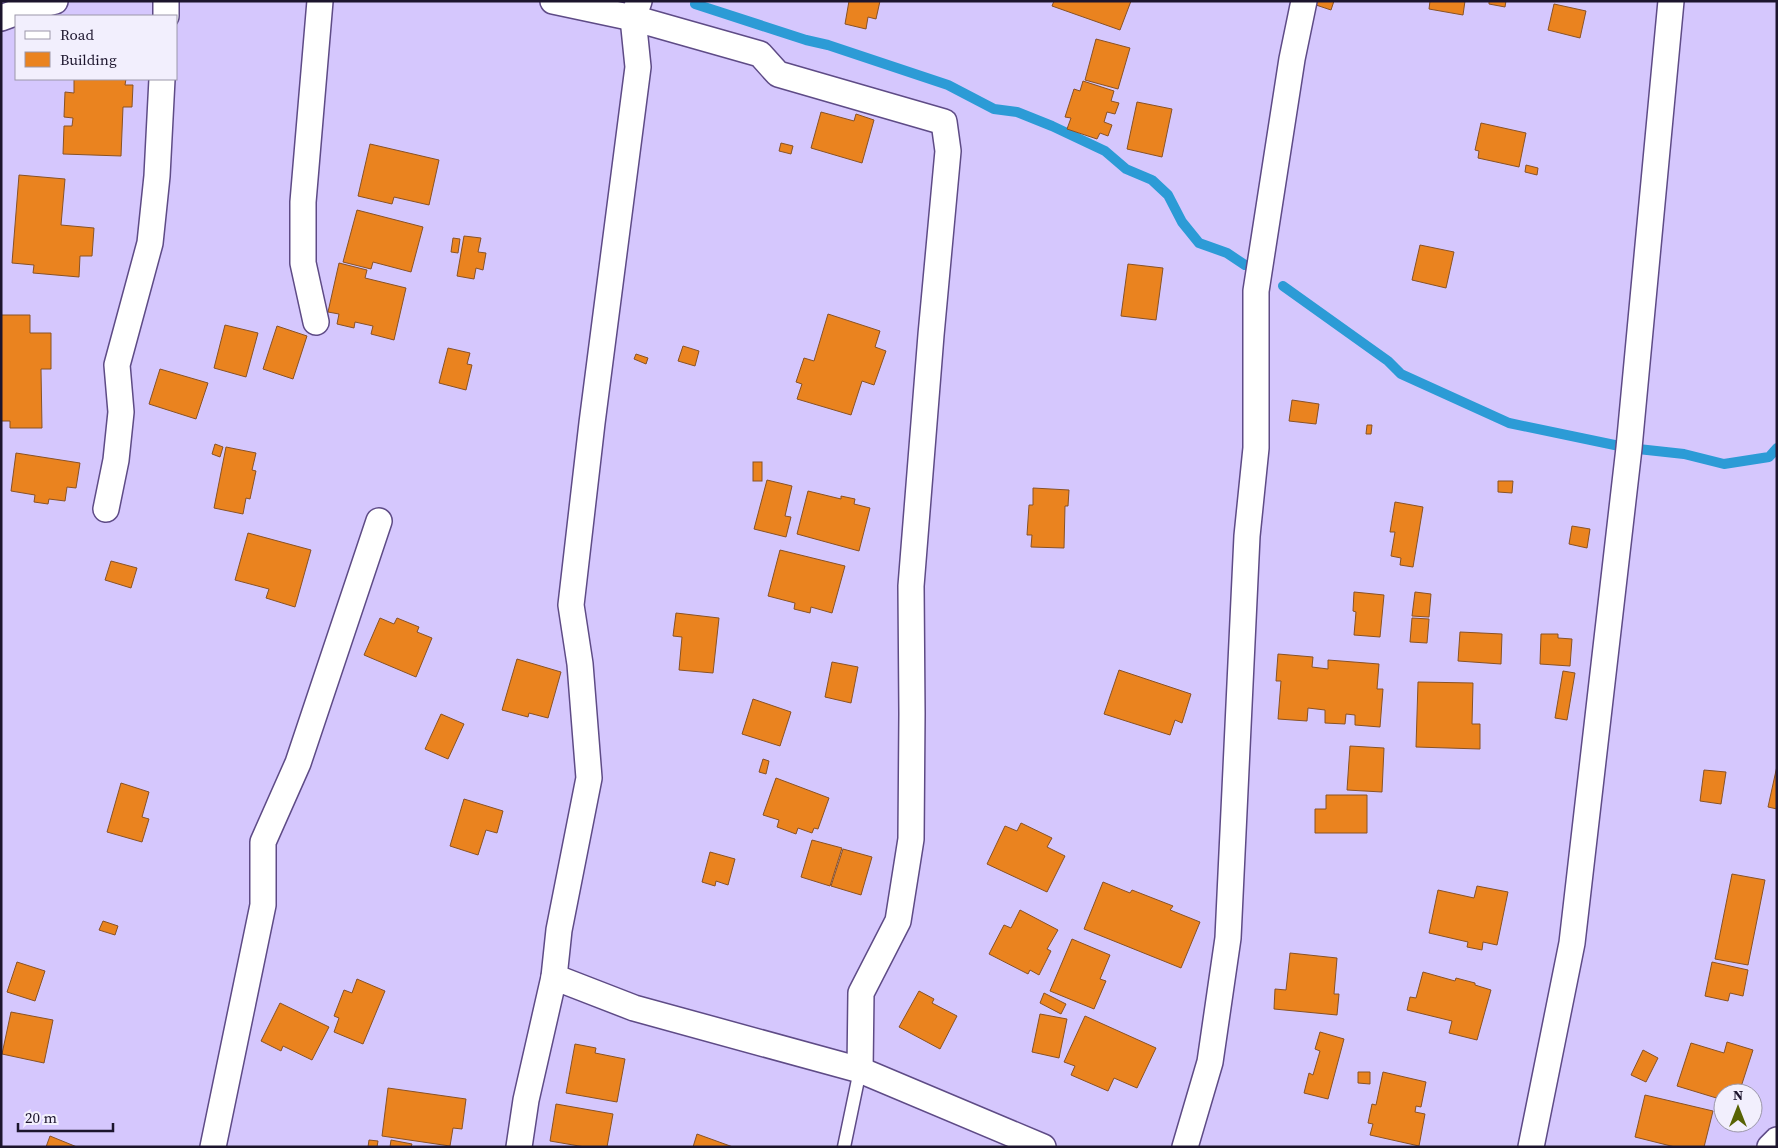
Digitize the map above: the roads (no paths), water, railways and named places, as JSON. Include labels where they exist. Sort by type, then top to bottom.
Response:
[{"type":"street","points":[[166,1],[166,15]]},
{"type":"street","points":[[316,322],[303,263],[303,219],[320,1]]},
{"type":"street","points":[[553,1],[636,10],[760,54],[778,74],[944,122],[948,151],[930,335],[911,586],[911,839],[898,921],[861,993],[860,1070]]},
{"type":"street","points":[[1185,1147],[1210,1062],[1228,938],[1247,536],[1256,448],[1256,291],[1292,60],[1304,1]]},
{"type":"street","points":[[1531,1147],[1572,943],[1630,448],[1671,1]]},
{"type":"street","points":[[1,18],[39,3]]},
{"type":"street","points":[[519,1147],[526,1100],[554,977],[559,930],[590,778],[580,664],[571,605],[592,423],[638,67],[636,10]]},
{"type":"street","points":[[106,509],[116,460],[121,412],[117,365],[150,243],[162,80]]},
{"type":"street","points":[[213,1147],[263,906],[263,842],[298,763],[379,521]]},
{"type":"street","points":[[554,977],[634,1008],[860,1070],[1043,1147]]},
{"type":"street","points":[[1770,1147],[1777,1140]]},
{"type":"lane","points":[[844,1147],[860,1070]]},
{"type":"waterway","points":[[695,4],[806,40],[828,45],[948,85],[994,109],[1017,112],[1105,151],[1126,169],[1152,180],[1168,195],[1182,222],[1199,243],[1227,253],[1245,265]]},
{"type":"waterway","points":[[1283,286],[1388,361],[1401,374],[1509,423],[1629,448],[1684,454],[1724,464],[1769,457],[1777,448]]}]
